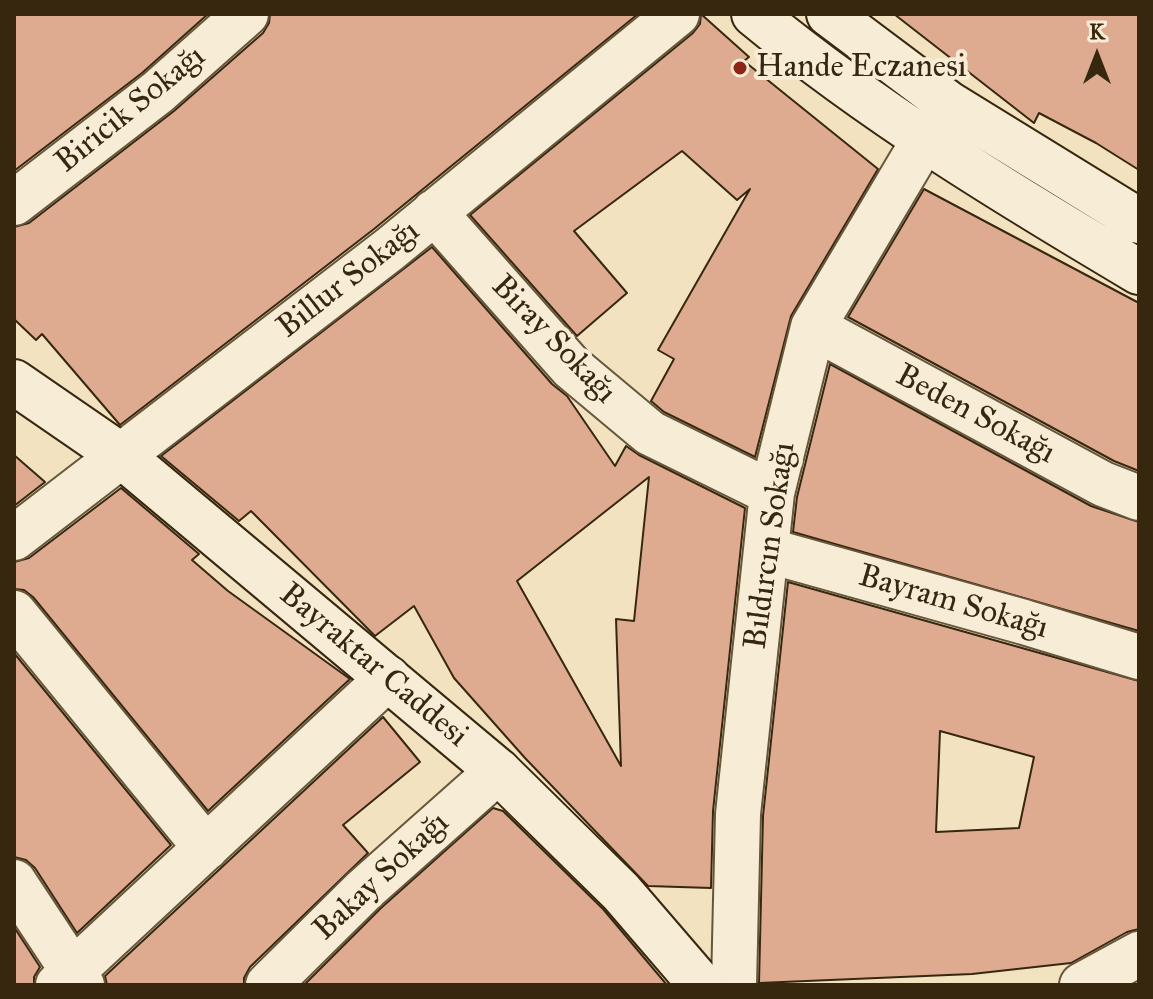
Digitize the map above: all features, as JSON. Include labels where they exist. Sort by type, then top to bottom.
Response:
[{"type":"street","name":"Biricik Sokağı","points":[[14,203],[158,92],[246,14]]},
{"type":"street","name":"Billur Sokağı","points":[[14,538],[378,259],[677,14]]},
{"type":"street","points":[[754,14],[816,66],[924,140],[1139,272]]},
{"type":"street","points":[[829,14],[949,104],[1139,221]]},
{"type":"street","name":"Bıldırcın Sokağı","points":[[734,985],[738,814],[772,493],[813,327],[924,140],[949,104]]},
{"type":"street","name":"Biray Sokağı","points":[[434,212],[571,367],[650,433],[772,493]]},
{"type":"street","name":"Beden Sokağı","points":[[813,327],[1103,484],[1139,498]]},
{"type":"street","name":"Bayraktar Caddesi","points":[[14,382],[123,457],[498,771],[621,892],[701,985]]},
{"type":"street","name":"Bayram Sokağı","points":[[766,550],[1139,657]]},
{"type":"street","points":[[14,613],[206,848]]},
{"type":"street","points":[[14,882],[71,981],[206,848],[388,678]]},
{"type":"street","name":"Bakay Sokağı","points":[[268,985],[364,890],[498,771]]},
{"type":"street","points":[[1082,985],[1139,954]]},
{"type":"building","points":[[14,14],[208,14],[142,73],[14,171]]},
{"type":"building","points":[[270,14],[638,14],[374,229],[120,425],[42,334],[36,340],[14,319],[14,227],[29,223],[174,111],[263,33]]},
{"type":"building","points":[[701,14],[749,57],[744,61],[878,169],[791,316],[755,457],[664,412],[651,401],[674,359],[658,350],[750,189],[737,200],[682,151],[574,231],[627,293],[577,336],[470,215],[693,33],[700,24]]},
{"type":"building","points":[[894,14],[1139,14],[1139,170],[1039,113],[1034,123]]},
{"type":"building","points":[[924,189],[1139,303],[1139,471],[1114,461],[848,317]]},
{"type":"building","points":[[432,247],[552,384],[567,396],[615,466],[626,446],[745,508],[713,811],[711,888],[648,886],[525,758],[454,678],[414,606],[375,636],[251,511],[239,521],[161,456]],"holes":[[[649,477],[634,621],[616,619],[621,766],[517,581]]]},
{"type":"building","points":[[830,364],[1091,506],[1139,522],[1139,631],[793,532],[797,497]]},
{"type":"building","points":[[14,455],[45,482],[14,506]]},
{"type":"building","points":[[121,488],[199,554],[192,560],[228,591],[350,679],[208,811],[33,597],[24,590],[14,589],[14,562],[29,558]]},
{"type":"building","points":[[788,582],[1139,681],[1139,929],[1127,932],[1071,963],[972,974],[759,983],[763,816]],"holes":[[[940,731],[1034,757],[1019,828],[936,832]]]},
{"type":"building","points":[[14,653],[171,845],[77,933],[35,868],[26,860],[14,857]]},
{"type":"building","points":[[383,717],[420,762],[343,825],[368,853],[250,967],[244,985],[107,985],[105,976]]},
{"type":"building","points":[[493,808],[503,811],[603,909],[667,985],[304,985],[381,908]]},
{"type":"building","points":[[14,927],[40,967],[34,977],[34,985],[14,985]]},
{"type":"place","name":"Hande Eczanesi","points":[[740,68]]}]
